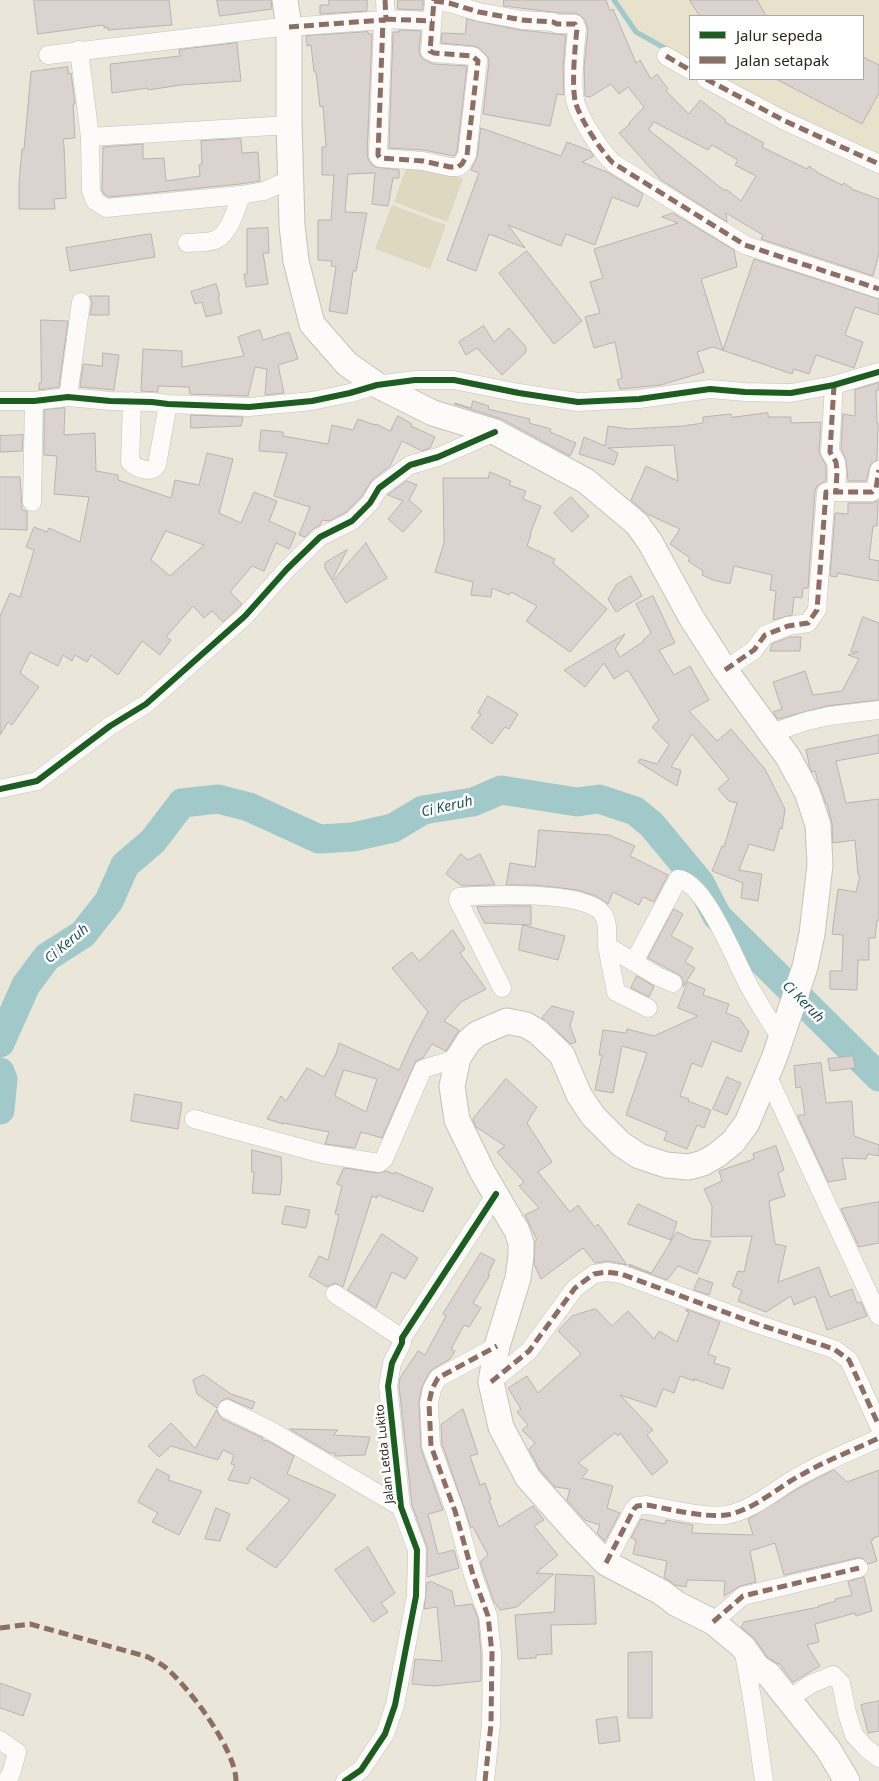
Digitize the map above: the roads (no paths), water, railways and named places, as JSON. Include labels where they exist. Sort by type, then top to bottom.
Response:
[{"type":"highway","points":[[286,0],[289,26],[292,225],[296,261],[312,324],[347,364],[378,385],[433,413],[495,432],[586,481],[638,524],[650,542],[691,617],[725,670],[788,757],[807,792],[818,825],[820,865],[812,934],[805,967],[782,1035],[747,1123],[732,1142],[717,1156],[689,1167],[666,1165],[640,1156],[621,1144],[593,1116],[579,1095],[562,1055],[538,1032],[526,1025],[507,1021],[477,1034],[469,1041],[458,1058],[452,1086],[457,1120],[517,1231],[521,1243],[518,1278],[497,1346],[491,1382],[502,1426],[528,1478],[557,1512],[606,1563],[662,1592],[677,1604],[714,1622],[743,1647],[757,1667],[769,1676],[828,1749],[844,1773],[847,1781]]},
{"type":"street","points":[[385,0],[378,155],[380,158],[423,161],[458,167],[467,155],[478,61],[472,56],[434,53],[430,51],[434,0],[479,12],[522,20],[575,24],[577,30],[574,94],[576,105],[601,150],[613,163],[745,245],[879,288]]},
{"type":"street","points":[[48,55],[289,26],[384,20],[432,21]]},
{"type":"street","points":[[79,50],[90,137],[91,191],[95,201],[106,208],[241,195],[264,191],[291,179]]},
{"type":"street","points":[[666,56],[689,69]]},
{"type":"street","points":[[708,80],[786,121],[879,164]]},
{"type":"street","points":[[90,137],[289,125]]},
{"type":"street","points":[[187,243],[214,241],[221,237],[233,219],[241,195]]},
{"type":"street","points":[[68,397],[81,302]]},
{"type":"street","points":[[0,401],[34,401],[68,397],[249,407],[312,402],[378,385],[415,380],[454,380],[578,402],[639,399],[710,389],[791,393],[879,372]]},
{"type":"street","points":[[834,384],[830,452],[836,462],[836,491]]},
{"type":"street","points":[[32,502],[34,401]]},
{"type":"street","points":[[132,401],[130,462],[133,465],[151,470],[157,465],[168,404]]},
{"type":"street","points":[[0,789],[37,781],[110,726],[146,704],[245,616],[287,569],[320,537],[352,521],[370,503],[379,488],[410,466],[438,457],[495,432]]},
{"type":"street","points":[[725,670],[754,650],[765,634],[788,626],[808,623],[817,610],[826,492],[872,492],[878,483],[879,470]]},
{"type":"street","points":[[771,733],[829,716],[879,710]]},
{"type":"street","points":[[634,962],[678,879],[684,880],[698,892],[709,906],[748,985],[782,1035]]},
{"type":"street","points":[[502,988],[458,900],[459,897],[530,896],[585,902],[595,906],[603,913],[607,927],[607,946],[616,992],[648,1008]]},
{"type":"street","points":[[607,946],[673,983]]},
{"type":"street","points":[[194,1119],[323,1154],[378,1163],[384,1159],[423,1069],[458,1058]]},
{"type":"street","points":[[767,1075],[879,1316]]},
{"type":"street","name":"Jalan Letda Lukito","points":[[345,1781],[361,1770],[385,1734],[395,1705],[416,1596],[417,1550],[401,1507],[388,1386],[392,1363],[402,1343],[402,1338],[496,1194]]},
{"type":"street","points":[[491,1382],[528,1351],[575,1288],[594,1274],[607,1272],[621,1274],[756,1324],[834,1349],[849,1360],[879,1426]]},
{"type":"street","points":[[335,1294],[402,1338]]},
{"type":"street","points":[[485,1781],[491,1724],[492,1654],[488,1616],[473,1575],[455,1511],[431,1446],[429,1403],[432,1389],[438,1378],[497,1346]]},
{"type":"street","points":[[228,1409],[268,1429],[401,1507]]},
{"type":"street","points":[[606,1563],[637,1506],[709,1515],[726,1515],[740,1511],[753,1504],[803,1473],[879,1438]]},
{"type":"street","points":[[714,1622],[743,1596],[859,1568]]},
{"type":"street","points":[[743,1647],[764,1781]]},
{"type":"street","points":[[788,1699],[811,1684],[833,1675],[841,1683],[854,1735],[879,1758]]},
{"type":"street","points":[[0,1740],[17,1752],[6,1781]]},
{"type":"waterway","points":[[614,0],[636,32],[670,51]]},
{"type":"waterway","name":"Ci Keruh","points":[[0,1043],[26,985],[47,957],[83,934],[109,901],[125,865],[153,841],[182,803],[218,799],[249,807],[319,839],[353,837],[393,828],[423,810],[473,802],[501,790],[577,802],[599,799],[635,811],[652,825],[700,883],[717,916],[879,1077]]},
{"type":"waterway","name":"Ci Keruh","points":[[0,1072],[3,1079],[0,1110]]}]
